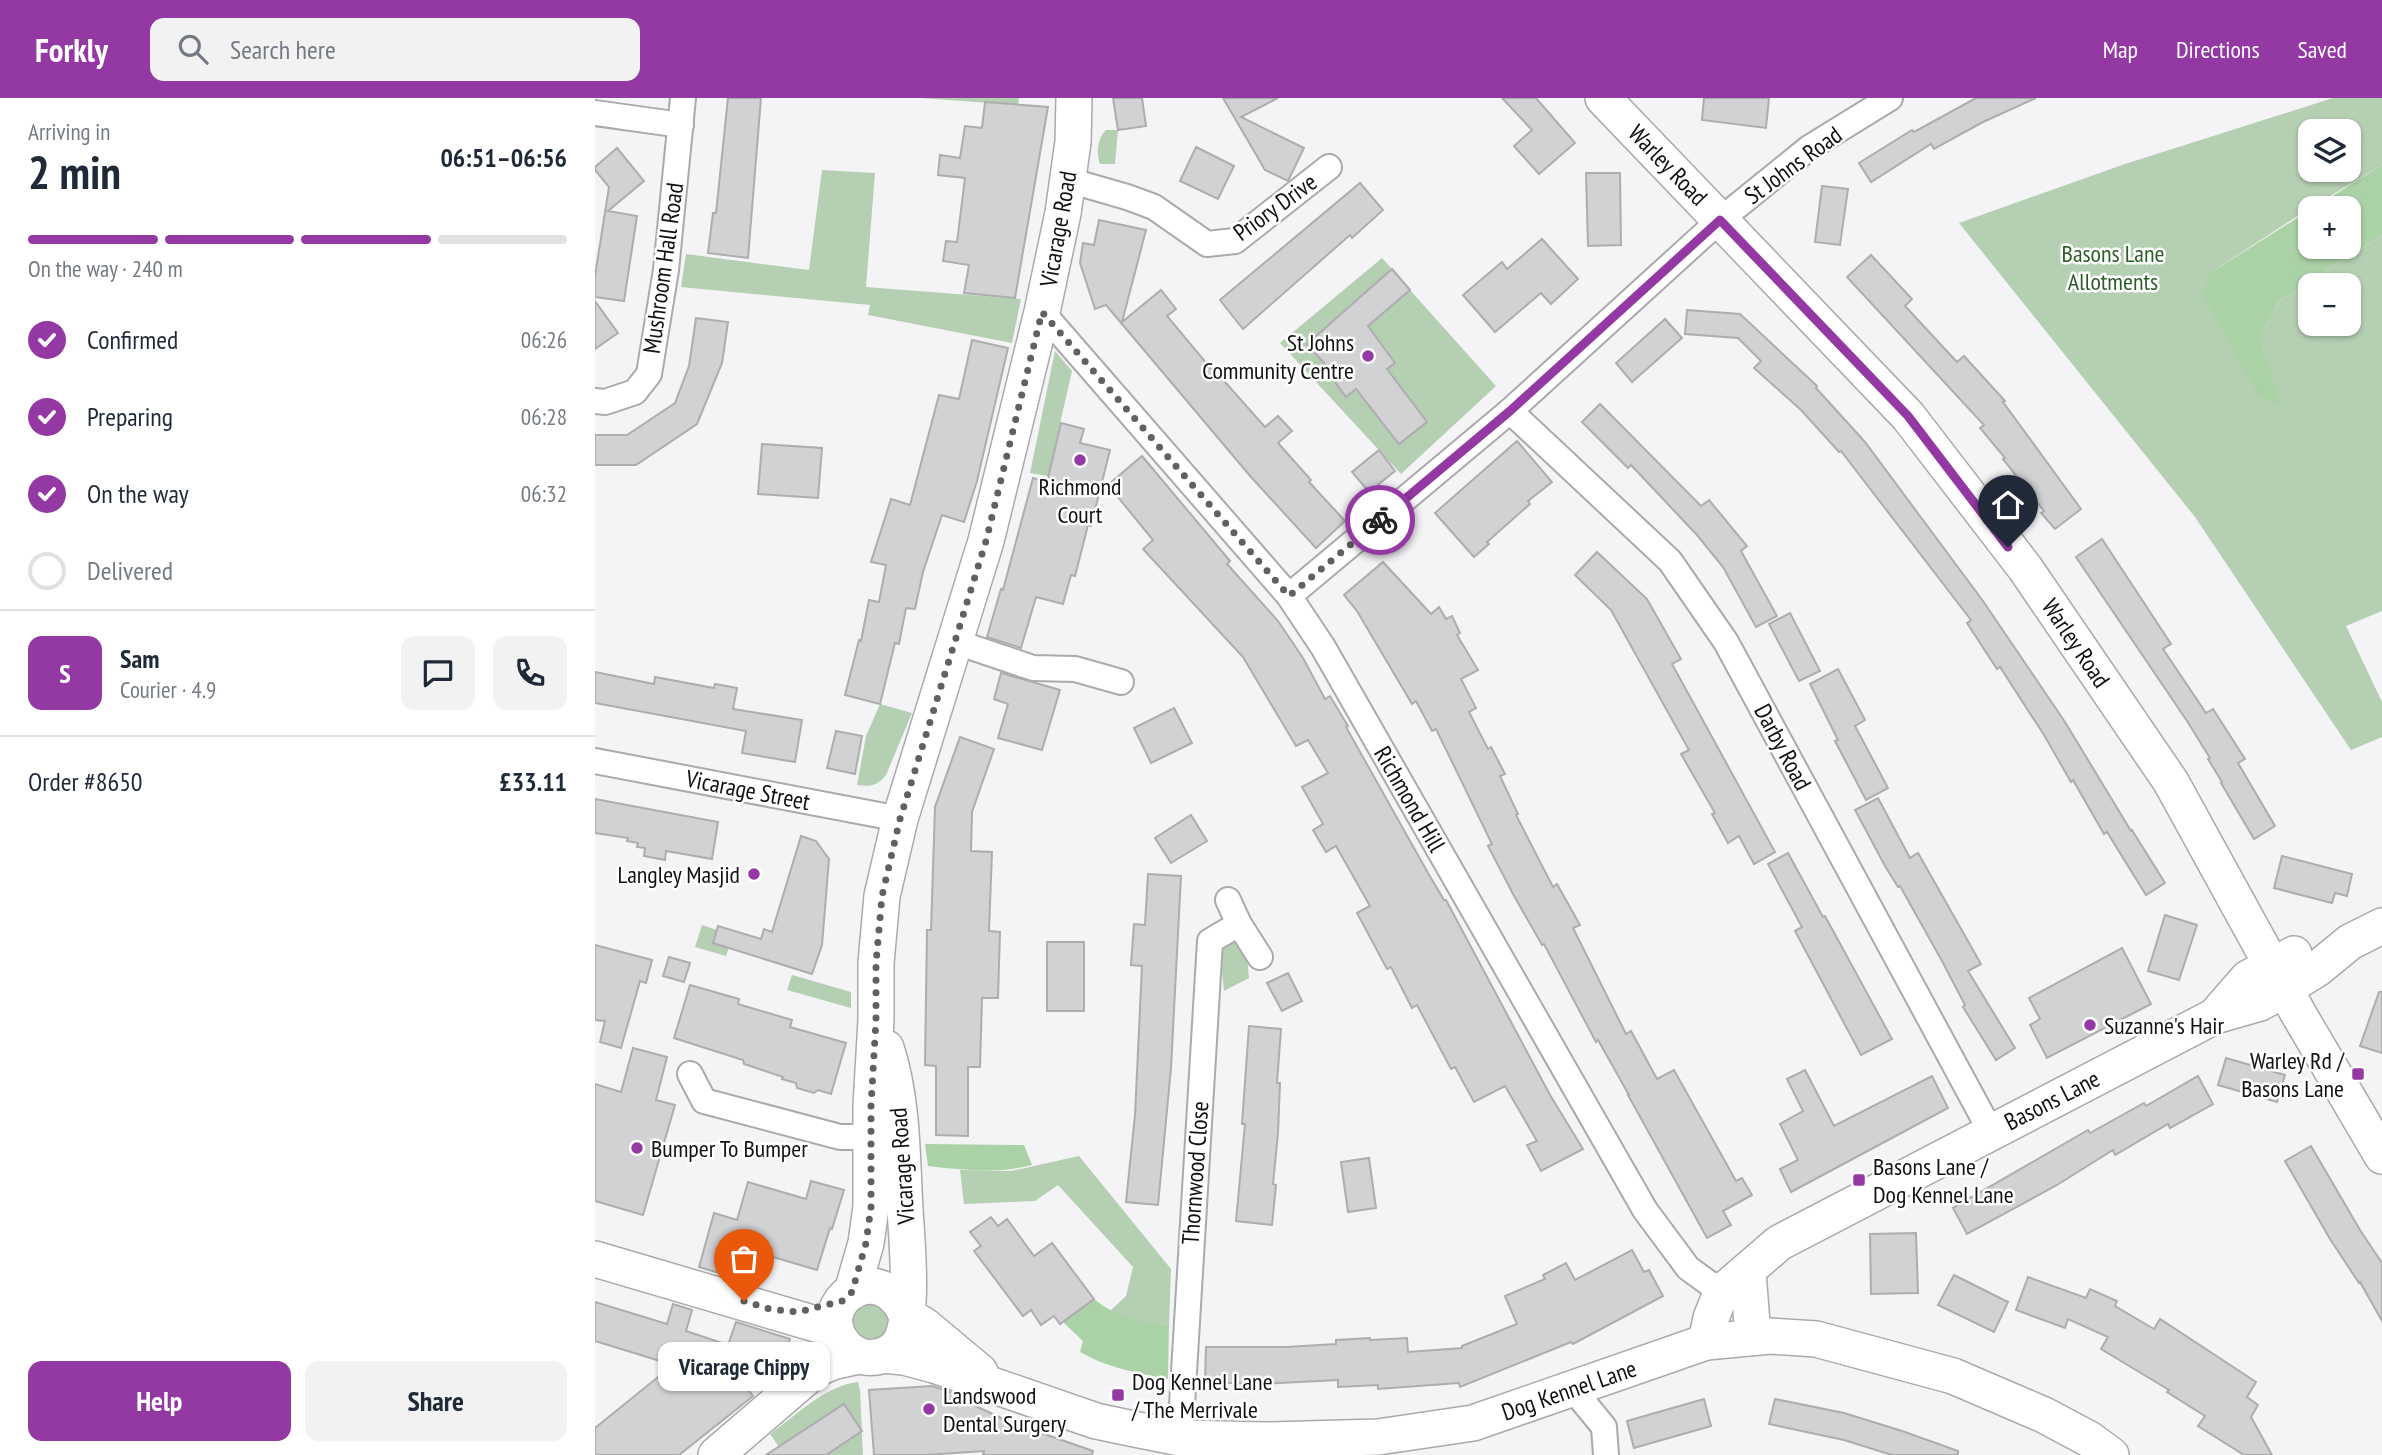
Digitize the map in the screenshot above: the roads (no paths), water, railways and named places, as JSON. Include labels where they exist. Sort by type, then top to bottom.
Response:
[{"type":"main road","name":"Vicarage Road","points":[[816,1369],[829,1347],[866,1243],[886,1137],[891,1062],[876,1020],[876,963],[882,896],[900,819],[986,541],[1042,312],[1068,180],[1073,142],[1074,98]]},
{"type":"main road","name":"Warley Road","points":[[1603,98],[1908,416],[2025,568],[2171,782],[2382,1156]]},
{"type":"main road","name":"Basons Lane","points":[[1706,1342],[1711,1318],[1721,1293],[1742,1284],[1779,1243],[2215,1016],[2248,978],[2279,977],[2317,969],[2350,942],[2382,926]]},
{"type":"main road","name":"Vicarage Road","points":[[716,1455],[816,1369],[832,1362],[871,1356],[900,1343],[906,1329],[909,1247],[886,1137]]},
{"type":"main road","points":[[595,1259],[770,1309],[798,1312],[843,1308],[869,1286],[878,1286],[890,1291],[900,1300],[906,1314]]},
{"type":"main road","points":[[1742,1284],[1753,1337]]},
{"type":"main road","points":[[843,1308],[841,1341],[848,1350],[871,1356]]},
{"type":"main road","name":"Dog Kennel Lane","points":[[906,1314],[925,1326],[989,1380],[1007,1390]]},
{"type":"main road","name":"Dog Kennel Lane","points":[[871,1356],[905,1357],[934,1365],[1096,1420],[1180,1438],[1267,1448],[1378,1437],[1473,1423],[1706,1342],[1753,1337],[1816,1339],[1953,1376],[2044,1415],[2111,1455]]},
{"type":"street","name":"Mushroom Hall Road","points":[[595,401],[605,402],[635,392],[649,373],[666,270],[683,98]]},
{"type":"street","name":"St Johns Road","points":[[1289,596],[1510,411],[1720,220],[1809,148],[1890,98]]},
{"type":"street","points":[[595,113],[681,125]]},
{"type":"street","name":"Priory Drive","points":[[1068,180],[1154,207],[1207,244],[1220,244],[1235,241],[1329,167]]},
{"type":"street","name":"Richmond Hill","points":[[1042,312],[1289,596],[1323,647],[1645,1210],[1688,1268],[1710,1284],[1742,1284]]},
{"type":"street","name":"Darby Road","points":[[1510,411],[1670,561],[1726,642],[1991,1132]]},
{"type":"street","points":[[956,642],[1033,668],[1075,669],[1121,682]]},
{"type":"street","name":"Vicarage Street","points":[[595,761],[900,819]]},
{"type":"street","points":[[1228,900],[1259,957]]},
{"type":"street","name":"Thornwood Close","points":[[1180,1438],[1210,941],[1239,924]]},
{"type":"street","points":[[690,1074],[704,1101],[839,1137],[886,1137]]},
{"type":"street","points":[[1572,1388],[1604,1427],[1606,1455]]},
{"type":"place","name":"St Johns Community Centre","points":[[1368,356]]},
{"type":"place","name":"Richmond Court","points":[[1080,460]]},
{"type":"place","name":"Langley Masjid","points":[[754,874]]},
{"type":"place","name":"Suzanne's Hair","points":[[2090,1025]]},
{"type":"place","name":"Warley Rd / Basons Lane","points":[[2358,1074]]},
{"type":"place","name":"Bumper To Bumper","points":[[637,1148]]},
{"type":"place","name":"Basons Lane / Dog Kennel Lane","points":[[1859,1180]]},
{"type":"place","name":"Vicarage Chippy","points":[[744,1301]]},
{"type":"place","name":"Dog Kennel Lane / The Merrivale","points":[[1118,1395]]},
{"type":"place","name":"Landswood Dental Surgery","points":[[929,1409]]},
{"type":"park label","name":"Basons Lane Allotments","points":[[2113,267]]}]
